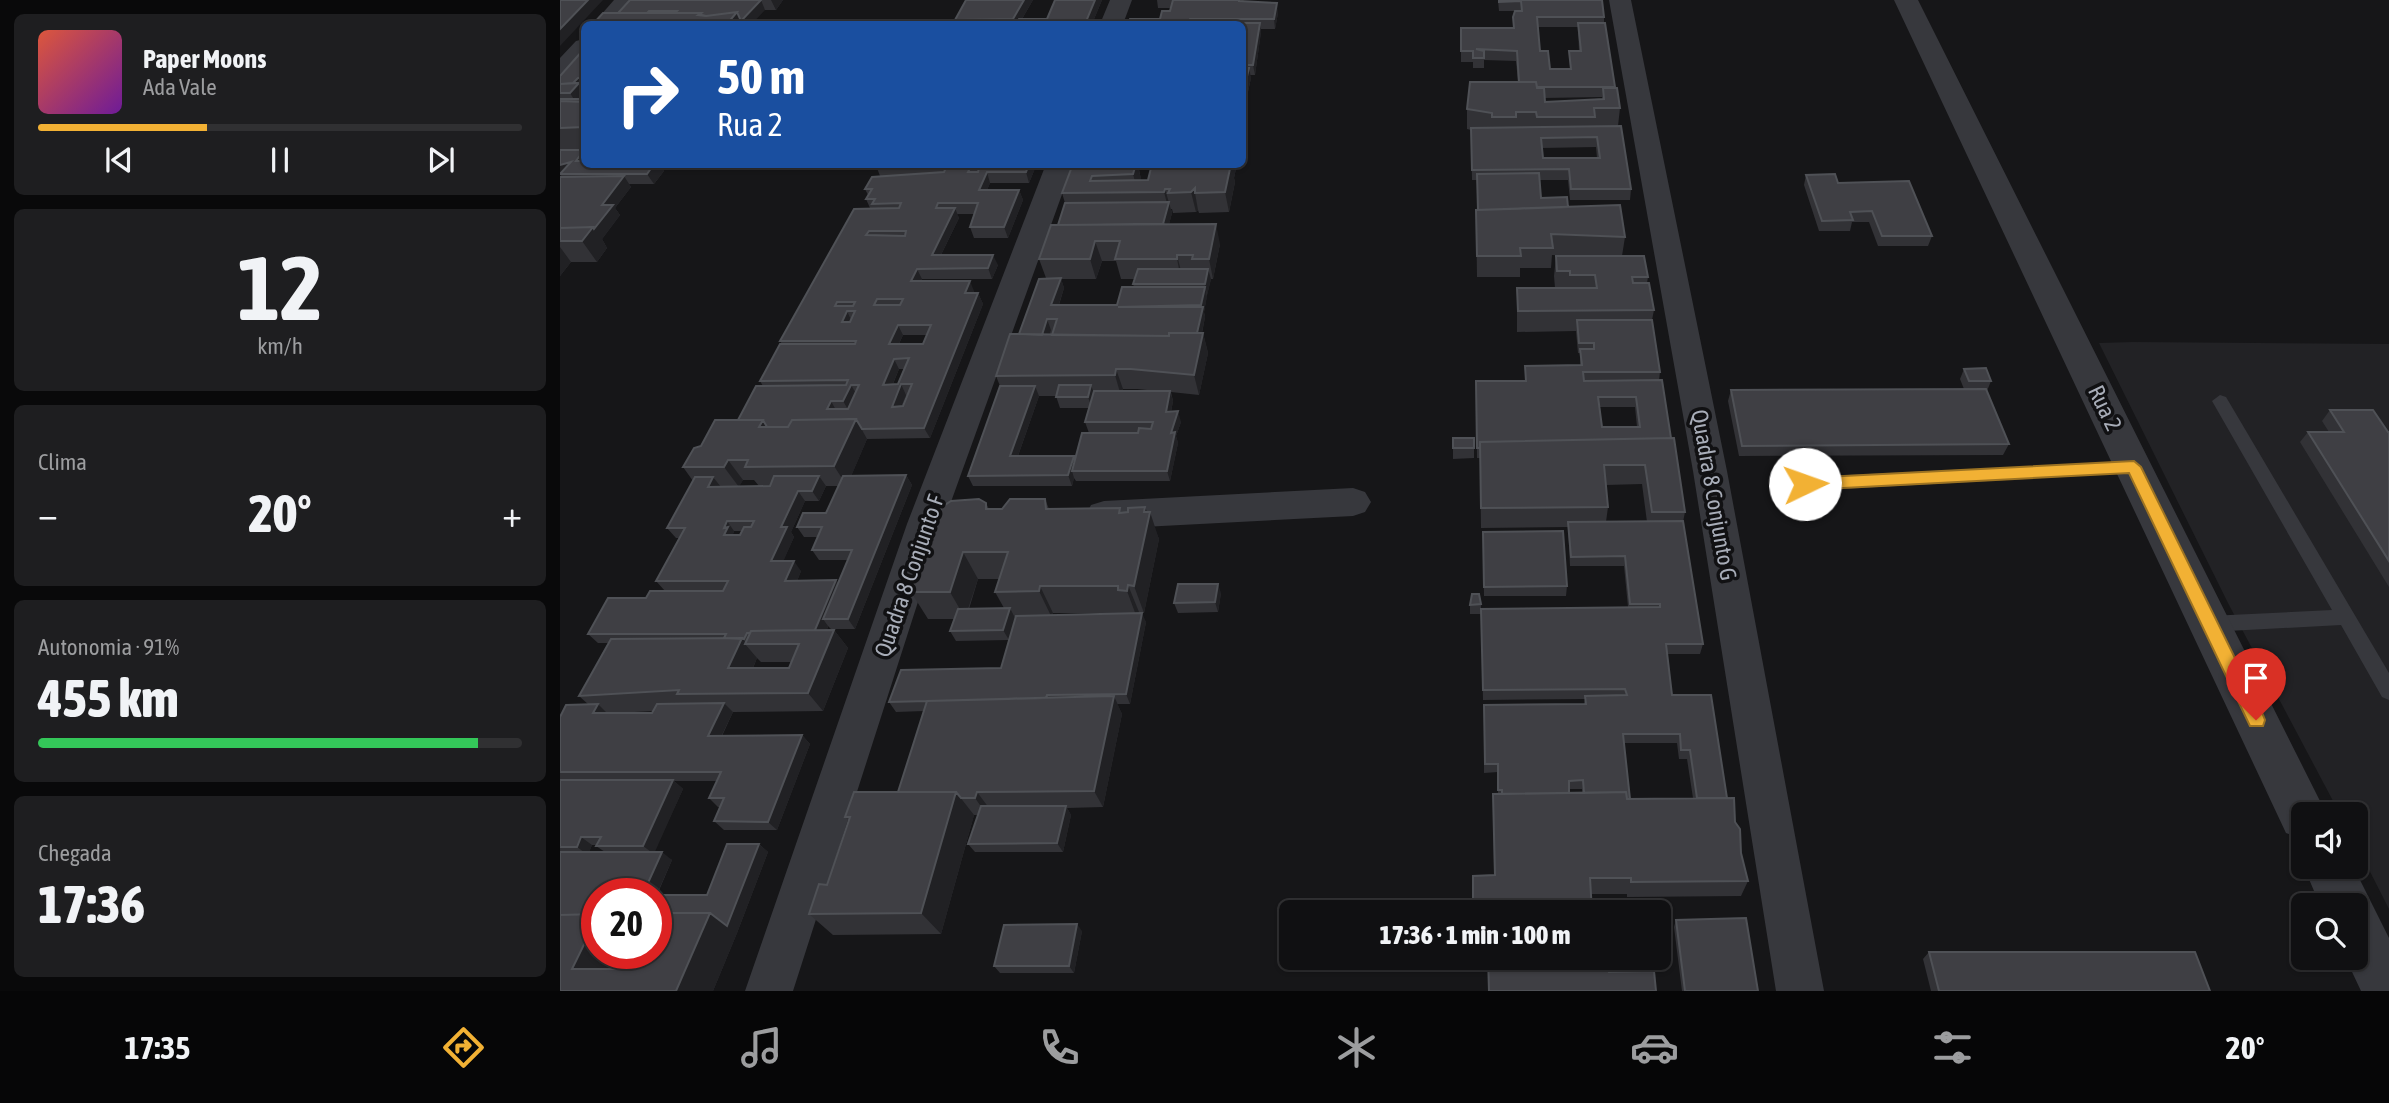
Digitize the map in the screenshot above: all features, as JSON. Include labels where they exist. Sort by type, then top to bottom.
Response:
[{"type":"street","points":[[607,21],[626,0]]},
{"type":"street","points":[[1113,21],[1121,0]]},
{"type":"street","name":"Quadra 8 Conjunto G","points":[[1620,0],[1710,471],[1800,991]]},
{"type":"street","name":"Rua 2","points":[[1906,0],[2296,802]]},
{"type":"street","points":[[560,72],[581,49]]},
{"type":"street","name":"Quadra 8 Conjunto F","points":[[769,991],[925,524],[1058,168]]},
{"type":"street","points":[[1077,516],[1353,502]]},
{"type":"street","points":[[925,524],[967,522]]},
{"type":"street","points":[[2368,950],[2388,991]]},
{"type":"lane","points":[[2220,401],[2389,691]]},
{"type":"lane","points":[[1805,484],[2134,467]]},
{"type":"lane","points":[[2209,624],[2345,617]]},
{"type":"shaded area","points":[[2099,343],[2389,344],[2389,909],[2368,868],[2368,802],[2334,802],[2229,605]]},
{"type":"building","points":[[560,0],[588,0],[560,29]]},
{"type":"building","points":[[630,0],[761,0],[741,21],[737,12],[706,16],[701,13],[675,13],[677,11],[618,13]]},
{"type":"building","points":[[966,0],[1024,0],[1013,19],[955,20]]},
{"type":"building","points":[[1055,0],[1095,0],[1086,21],[1018,21],[1047,19]]},
{"type":"building","points":[[1173,0],[1277,3],[1274,19],[1129,21],[1160,19],[1162,11],[1170,11]]},
{"type":"building","points":[[1499,0],[1602,0],[1604,17],[1537,17],[1540,51],[1548,51],[1550,69],[1571,69],[1569,51],[1581,51],[1578,23],[1605,23],[1615,87],[1537,87],[1536,82],[1519,82],[1517,51],[1476,49],[1484,51],[1484,58],[1473,58],[1473,51],[1461,51],[1461,28],[1514,28],[1513,17],[1515,11],[1522,11],[1521,1]]},
{"type":"building","points":[[737,12],[730,21],[596,21],[603,13],[701,13],[698,15]]},
{"type":"building","points":[[1246,23],[1260,23],[1253,65],[1246,65]]},
{"type":"building","points":[[581,52],[581,78],[573,83],[560,84],[560,76]]},
{"type":"building","points":[[1470,82],[1536,82],[1537,88],[1544,88],[1545,102],[1604,99],[1603,88],[1617,88],[1620,108],[1594,108],[1595,117],[1537,117],[1536,112],[1516,112],[1516,117],[1492,117],[1492,113],[1467,109]]},
{"type":"building","points":[[579,83],[570,93],[560,93],[560,84]]},
{"type":"building","points":[[560,99],[581,99],[581,102]]},
{"type":"building","points":[[560,101],[581,102],[581,127],[560,128]]},
{"type":"building","points":[[1621,126],[1631,189],[1571,189],[1569,169],[1472,170],[1471,128]],"holes":[[[1597,137],[1600,158],[1543,158],[1541,138]]]},
{"type":"building","points":[[560,150],[581,150],[576,161],[581,161],[581,168],[651,168],[647,174],[560,174],[571,162],[560,165]]},
{"type":"building","points":[[946,168],[970,168],[968,172],[978,172],[979,168],[1028,168],[1026,172],[987,172],[979,190],[1019,190],[1004,227],[970,227],[978,203],[938,203],[936,208],[955,208],[932,255],[993,255],[988,268],[917,269],[911,281],[970,281],[965,293],[978,293],[924,428],[862,429],[856,419],[792,420],[788,427],[767,427],[763,420],[738,420],[756,386],[846,385],[848,380],[760,381],[780,344],[855,344],[856,341],[780,341],[854,209],[899,208],[901,203],[872,204],[875,199],[866,199],[872,189],[865,189],[872,177],[944,172]],"holes":[[[869,231],[906,231],[905,236],[866,235]],[[877,299],[903,299],[900,305],[874,305]],[[837,302],[855,302],[853,306],[835,306]],[[847,311],[855,311],[850,322],[842,322]],[[898,325],[931,325],[923,344],[889,344]],[[909,358],[898,384],[883,385],[894,359]],[[901,384],[912,384],[903,406],[892,407]],[[851,385],[859,385],[848,409],[827,409],[831,401],[843,401]]]},
{"type":"building","points":[[1071,168],[1135,168],[1133,174],[1092,176],[1090,181],[1148,180],[1151,168],[1230,168],[1225,192],[1195,193],[1195,188],[1191,192],[1168,193],[1170,189],[1165,189],[1164,192],[1062,193]]},
{"type":"building","points":[[1539,173],[1541,198],[1567,197],[1568,207],[1478,210],[1477,174]]},
{"type":"building","points":[[1835,174],[1838,183],[1909,181],[1932,236],[1882,236],[1872,211],[1850,212],[1853,220],[1822,221],[1806,175]]},
{"type":"building","points":[[624,176],[602,205],[613,205],[594,229],[560,228],[560,177]]},
{"type":"building","points":[[1169,202],[1163,224],[1058,225],[1065,203]]},
{"type":"building","points":[[1620,205],[1625,237],[1551,234],[1553,248],[1520,248],[1521,256],[1477,256],[1476,210]]},
{"type":"building","points":[[1216,224],[1209,259],[1192,259],[1193,255],[1177,255],[1177,259],[1115,259],[1120,241],[1095,241],[1090,259],[1039,259],[1051,225]]},
{"type":"building","points":[[593,227],[582,241],[560,241],[560,228]]},
{"type":"building","points":[[1556,256],[1644,256],[1648,277],[1632,277],[1633,283],[1649,283],[1654,310],[1518,311],[1517,288],[1597,288],[1595,275],[1570,275],[1570,271],[1557,271]]},
{"type":"building","points":[[1138,269],[1208,269],[1205,284],[1133,284]]},
{"type":"building","points":[[1061,278],[1051,305],[1117,305],[1122,287],[1205,287],[1201,305],[1118,307],[1203,307],[1197,333],[1169,333],[1169,336],[1052,335],[1057,319],[1047,319],[1042,335],[1019,334],[1039,279]]},
{"type":"building","points":[[1577,320],[1652,320],[1660,372],[1583,372],[1584,381],[1662,380],[1671,438],[1480,442],[1480,448],[1477,448],[1476,381],[1526,381],[1525,366],[1582,365],[1580,349],[1594,349],[1594,343],[1579,343]],"holes":[[[1598,397],[1636,397],[1640,427],[1602,427]]]},
{"type":"building","points":[[1169,333],[1203,333],[1194,375],[1116,369],[1115,375],[996,376],[1010,334],[1169,336]]},
{"type":"building","points":[[1986,368],[1991,381],[1969,381],[1964,369]]},
{"type":"building","points":[[1059,385],[1091,385],[1088,397],[1056,397]]},
{"type":"building","points":[[1000,386],[1035,386],[1010,456],[1074,456],[1068,475],[968,476]]},
{"type":"building","points":[[1986,389],[2009,444],[1742,446],[1731,390]]},
{"type":"building","points":[[1094,391],[1170,391],[1166,412],[1178,411],[1171,433],[1175,432],[1167,471],[1072,471],[1082,433],[1138,433],[1139,428],[1151,429],[1153,422],[1085,422]]},
{"type":"building","points":[[2330,410],[2373,410],[2389,432],[2389,561],[2308,432],[2344,432]]},
{"type":"building","points":[[856,419],[834,466],[745,467],[748,460],[728,460],[724,467],[683,467],[694,448],[701,446],[715,420],[763,420],[759,427],[788,427],[792,420]]},
{"type":"building","points":[[1453,438],[1474,438],[1474,448],[1453,448]]},
{"type":"building","points":[[1674,438],[1685,512],[1652,512],[1645,465],[1604,465],[1608,507],[1481,508],[1480,442]]},
{"type":"building","points":[[906,475],[848,619],[823,619],[852,550],[812,550],[822,527],[797,527],[803,513],[826,513],[843,476]]},
{"type":"building","points":[[774,476],[819,476],[812,491],[798,491],[781,527],[787,527],[771,561],[794,561],[785,581],[836,580],[815,630],[751,631],[744,639],[724,638],[726,634],[588,634],[608,598],[646,598],[650,591],[723,591],[728,581],[656,581],[685,528],[667,528],[695,477],[713,477],[708,487],[770,486]],"holes":[[[727,521],[754,521],[751,527],[744,527],[740,535],[724,535],[728,527],[724,528]]]},
{"type":"building","points":[[979,499],[986,503],[986,509],[1002,509],[1010,499],[1045,499],[1046,509],[1120,508],[1119,513],[1128,512],[1128,508],[1145,507],[1144,512],[1150,512],[1134,586],[1128,585],[1127,591],[1118,590],[1118,586],[1040,586],[1039,591],[995,592],[1008,552],[963,552],[950,592],[911,592],[942,507],[951,501]]},
{"type":"building","points":[[1683,521],[1703,644],[1666,644],[1672,695],[1711,695],[1727,798],[1697,798],[1690,750],[1681,750],[1680,734],[1623,734],[1630,799],[1627,799],[1626,792],[1584,793],[1583,780],[1569,781],[1569,793],[1502,794],[1502,790],[1498,790],[1498,764],[1485,764],[1484,705],[1586,704],[1585,696],[1627,695],[1625,689],[1483,690],[1481,609],[1660,607],[1660,604],[1630,604],[1625,556],[1571,557],[1568,522]]},
{"type":"building","points":[[1563,531],[1567,586],[1484,587],[1483,532]]},
{"type":"building","points":[[1178,584],[1218,584],[1215,602],[1174,603]]},
{"type":"building","points":[[1472,594],[1479,594],[1481,604],[1470,605]]},
{"type":"building","points":[[1010,608],[1003,630],[950,631],[958,609]]},
{"type":"building","points":[[1142,613],[1126,694],[889,702],[901,670],[1001,668],[1016,616]]},
{"type":"building","points":[[834,630],[808,693],[677,694],[679,690],[579,696],[611,639],[742,638],[728,668],[789,668],[799,644],[745,644],[751,631]]},
{"type":"building","points":[[1114,696],[1094,791],[977,792],[975,798],[961,798],[956,792],[898,792],[927,701]]},
{"type":"building","points":[[724,703],[708,736],[802,735],[768,822],[714,821],[724,798],[709,798],[721,772],[560,772],[560,717],[566,705],[598,704],[593,713],[652,713],[657,704]]},
{"type":"building","points":[[560,780],[673,780],[643,846],[596,846],[601,837],[581,837],[577,847],[560,847]]},
{"type":"building","points":[[854,792],[956,792],[921,913],[809,914],[819,884],[827,885],[850,817],[845,817]]},
{"type":"building","points":[[1626,792],[1627,799],[1734,798],[1735,822],[1740,829],[1741,853],[1748,881],[1631,882],[1631,878],[1590,878],[1591,900],[1473,900],[1473,876],[1495,875],[1493,794]]},
{"type":"building","points":[[981,806],[1066,806],[1057,843],[968,844]]},
{"type":"building","points":[[727,844],[759,844],[727,926],[710,913],[672,913],[672,895],[707,895]]},
{"type":"building","points":[[560,852],[662,852],[650,878],[581,878],[581,914],[560,915]]},
{"type":"building","points":[[672,913],[710,913],[676,991],[560,991],[560,915],[581,914],[581,951],[572,969],[672,969]]},
{"type":"building","points":[[1746,918],[1758,991],[1685,991],[1676,920]]},
{"type":"building","points":[[1077,924],[1069,966],[994,966],[1004,925]]},
{"type":"building","points":[[1929,952],[2195,952],[2210,991],[1939,991]]},
{"type":"building","points":[[1488,970],[1654,971],[1656,991],[1489,991]]},
{"type":"route","points":[[1805,484],[2134,467],[2256,720]]}]
